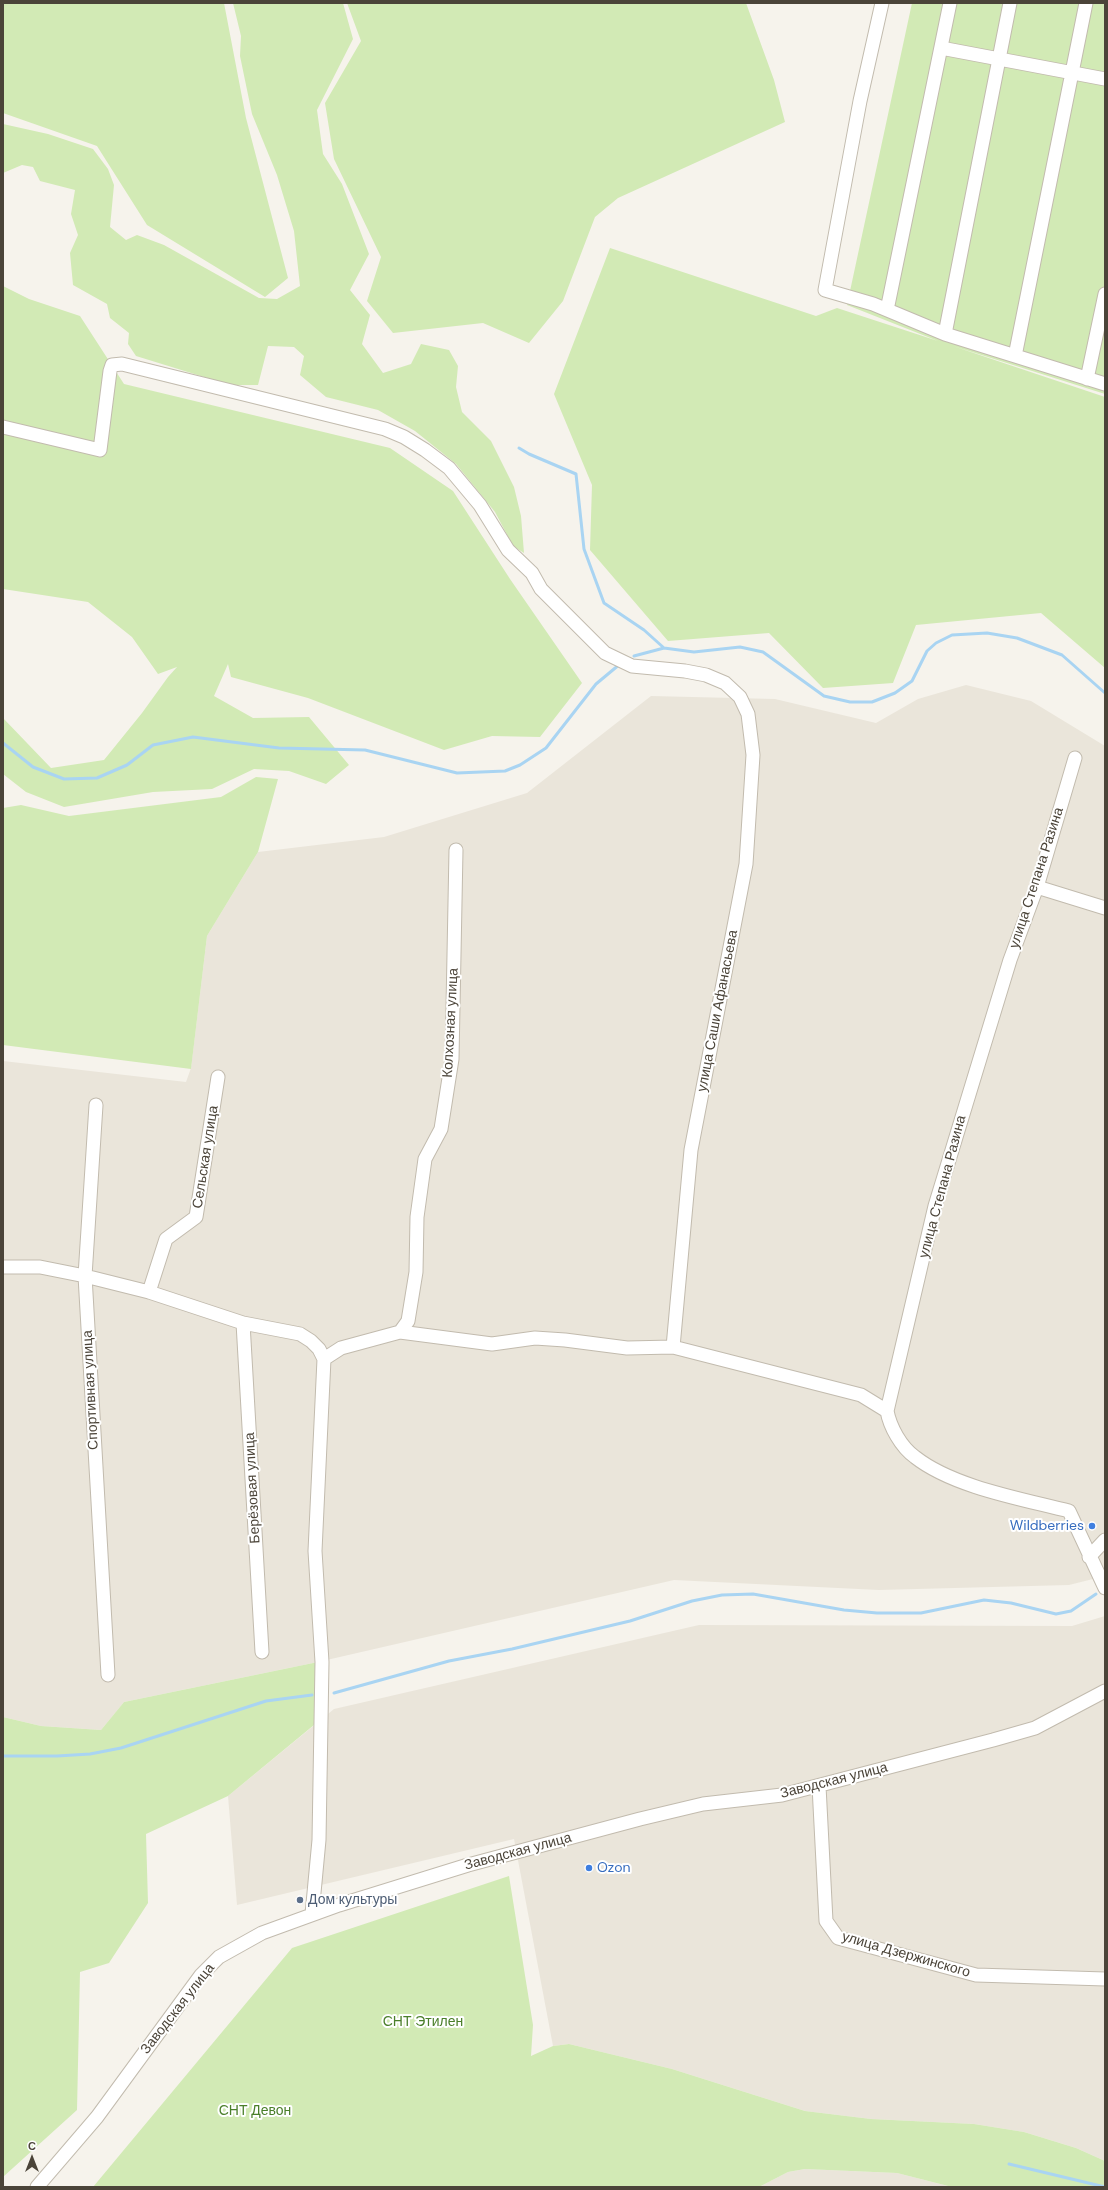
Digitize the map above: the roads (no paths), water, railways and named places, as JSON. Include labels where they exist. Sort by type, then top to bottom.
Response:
[{"type":"street","points":[[882,3],[860,101],[825,290],[887,310],[945,334],[1105,384]]},
{"type":"street","points":[[887,310],[950,3]]},
{"type":"street","points":[[945,334],[1010,3]]},
{"type":"street","points":[[1015,356],[1086,3]]},
{"type":"street","points":[[941,48],[1105,79]]},
{"type":"street","points":[[1087,379],[1105,294]]},
{"type":"street","name":"улица Саши Афанасьева","points":[[3,427],[100,450],[110,371],[112,365],[122,364],[386,429],[420,446],[449,468],[480,505],[508,550],[532,573],[541,589],[605,653],[632,666],[685,671],[706,675],[725,683],[740,697],[748,714],[752,736],[753,755],[746,864],[691,1150],[673,1347]]},
{"type":"street","name":"улица Степана Разина","points":[[887,1411],[935,1206],[1008,968],[1037,887],[1075,758]]},
{"type":"street","name":"Колхозная улица","points":[[400,1332],[408,1321],[416,1272],[417,1217],[425,1159],[441,1130],[452,1059],[456,850]]},
{"type":"street","points":[[1037,887],[1105,908]]},
{"type":"street","name":"Сельская улица","points":[[149,1292],[166,1239],[196,1217],[218,1077]]},
{"type":"street","name":"Спортивная улица","points":[[96,1105],[85,1276],[108,1675]]},
{"type":"street","points":[[3,1266],[40,1267],[85,1276],[149,1292],[243,1323],[300,1334],[312,1341],[319,1349],[324,1359],[315,1551],[322,1662],[319,1840],[312,1914]]},
{"type":"street","name":"Берёзовая улица","points":[[243,1323],[262,1652]]},
{"type":"street","points":[[324,1359],[341,1348],[400,1332],[492,1344],[535,1338],[565,1340],[627,1348],[673,1347],[861,1395],[887,1411],[898,1437],[914,1457],[945,1476],[1069,1511],[1105,1588]]},
{"type":"street","points":[[1090,1557],[1105,1540]]},
{"type":"street","name":"Заводская улица","points":[[37,2187],[97,2117],[201,1975],[220,1957],[262,1933],[312,1914],[468,1865],[640,1819],[703,1804],[774,1796],[819,1786],[1035,1728],[1105,1691]]},
{"type":"street","name":"улица Дзержинского","points":[[819,1786],[826,1920],[838,1938],[976,1975],[1105,1979]]},
{"type":"waterway","points":[[519,448],[529,454],[576,474],[584,549],[604,603],[644,630],[664,648],[694,652],[740,647],[763,652],[824,696],[850,702],[872,702],[895,693],[912,681],[927,651],[936,643],[952,635],[987,633],[1017,638],[1062,655],[1105,693]]},
{"type":"waterway","points":[[634,656],[664,648]]},
{"type":"waterway","points":[[3,743],[33,767],[64,779],[97,778],[127,765],[153,745],[193,737],[279,748],[365,750],[457,773],[505,771],[520,765],[546,748],[596,684],[620,664]]},
{"type":"waterway","points":[[334,1693],[449,1661],[512,1649],[630,1621],[692,1601],[722,1595],[753,1594],[844,1610],[877,1613],[921,1613],[984,1600],[1011,1603],[1056,1614],[1071,1611],[1096,1594]]},
{"type":"waterway","points":[[3,1756],[57,1756],[90,1754],[121,1748],[266,1701],[312,1695]]},
{"type":"waterway","points":[[1009,2164],[1105,2187]]},
{"type":"place","name":"Wildberries","points":[[1092,1526]]},
{"type":"place","name":"Ozon","points":[[589,1868]]},
{"type":"place","name":"Дом культуры","points":[[300,1900]]},
{"type":"park label","name":"СНТ Этилен","points":[[423,2022]]},
{"type":"park label","name":"СНТ Девон","points":[[255,2111]]}]
